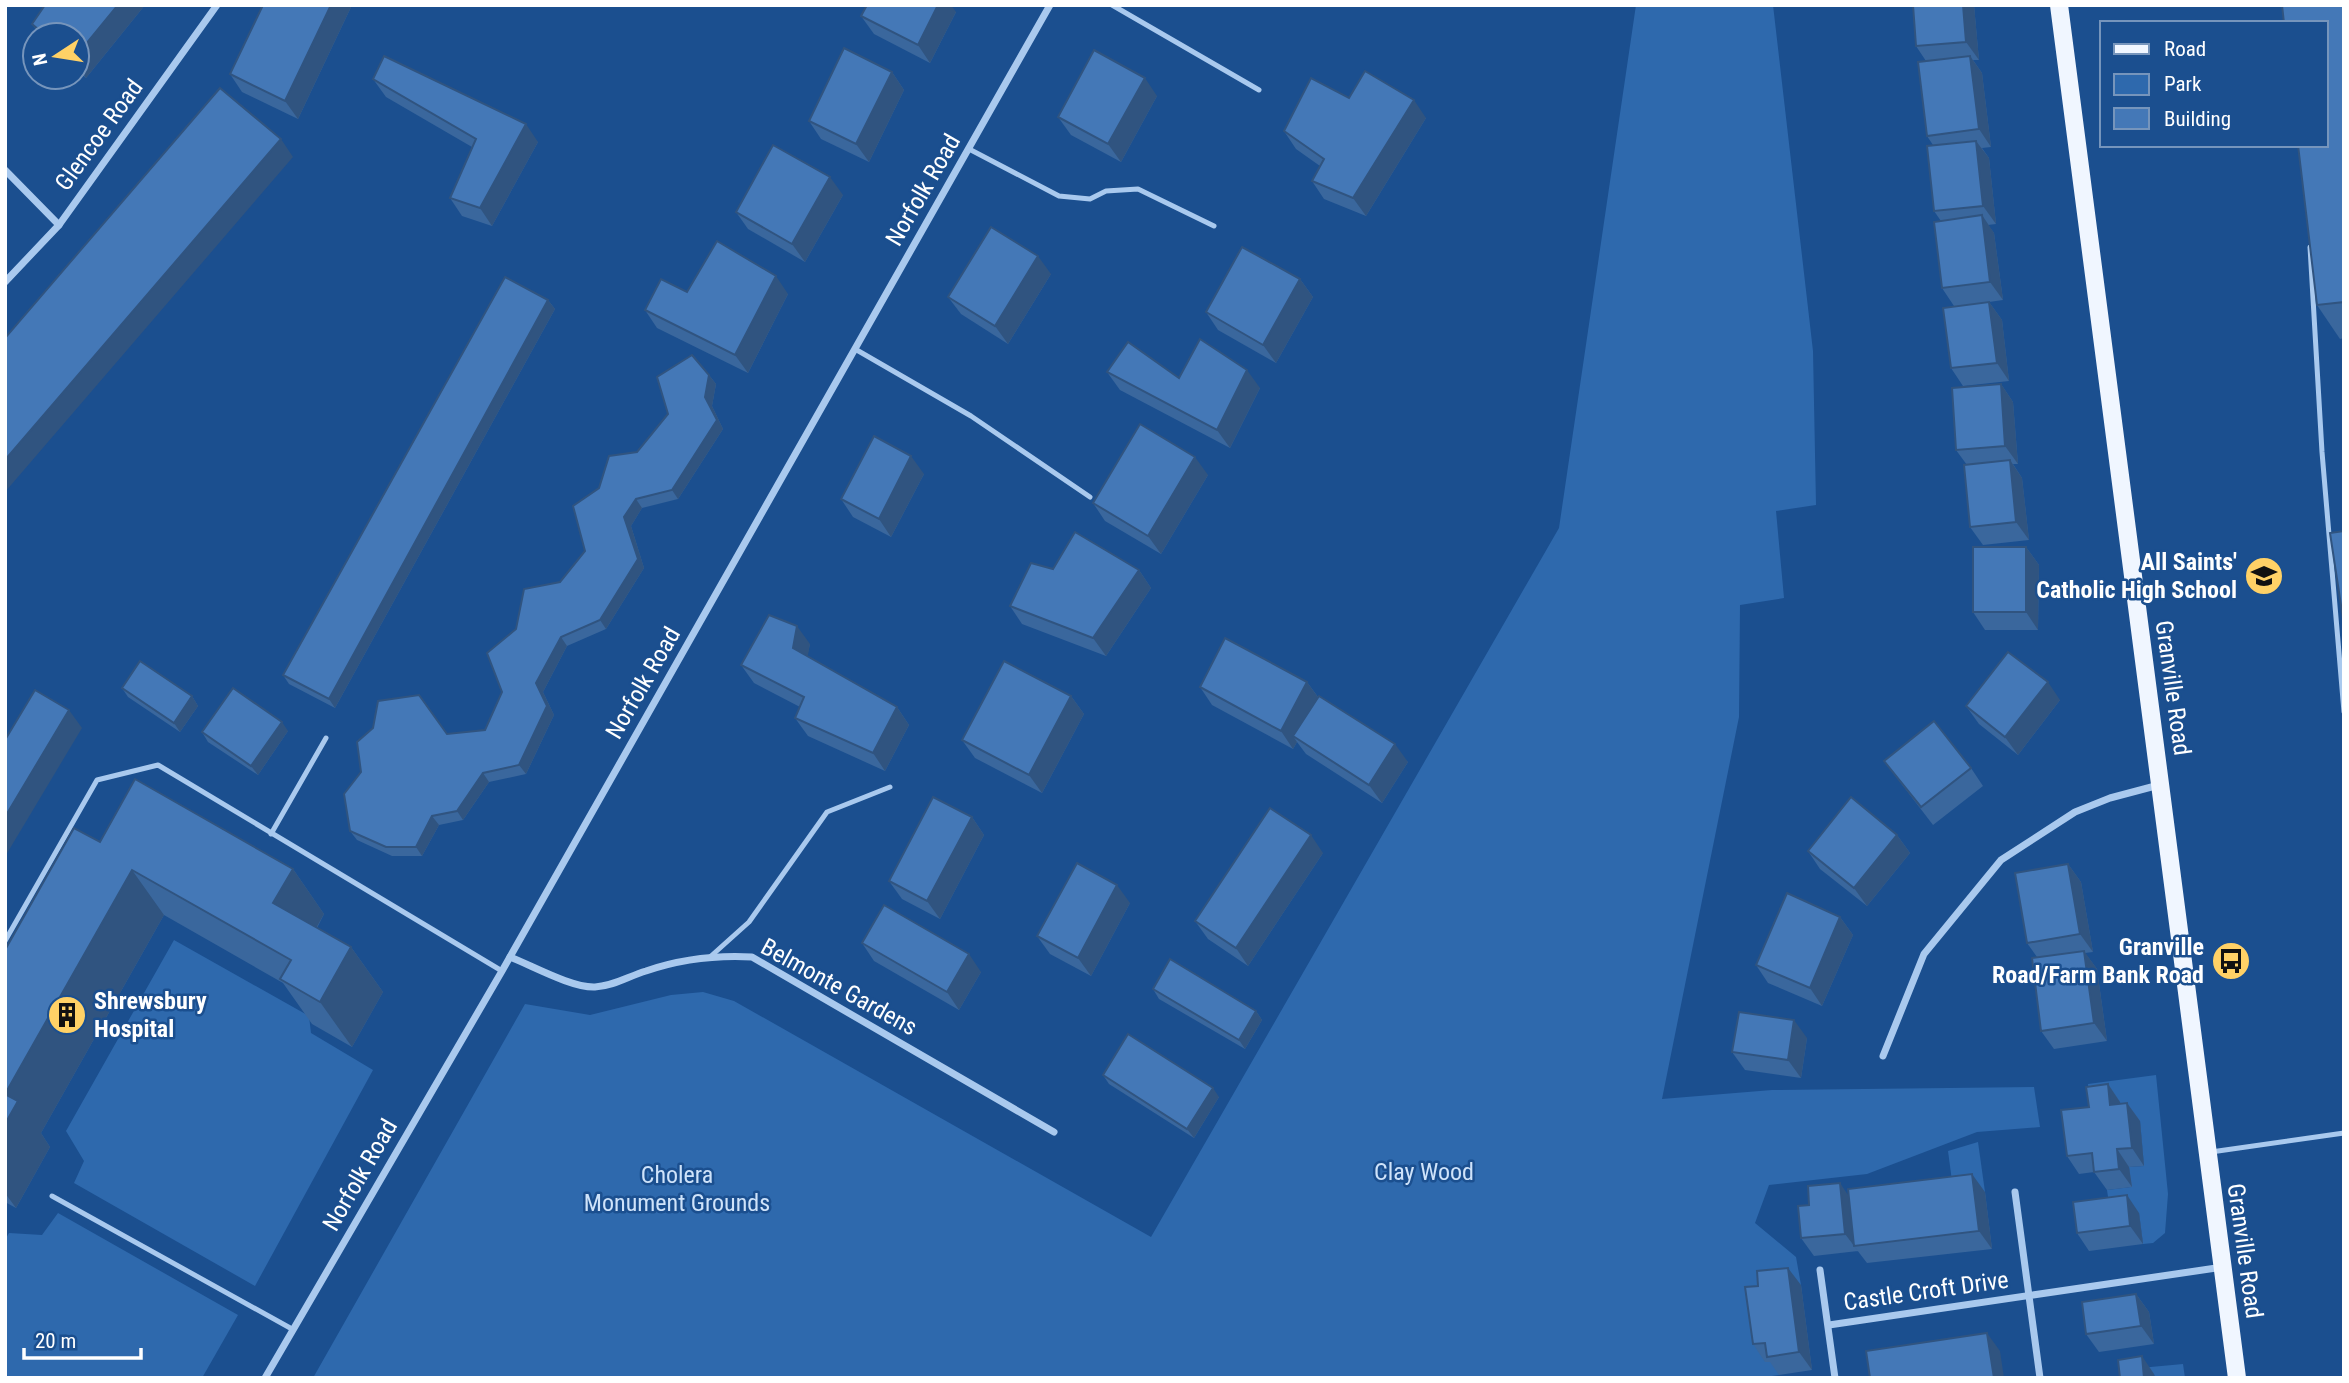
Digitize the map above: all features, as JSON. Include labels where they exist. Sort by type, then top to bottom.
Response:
[{"type":"main road","name":"Granville Road","points":[[2059,5],[2237,1378]]},
{"type":"street","name":"Glencoe Road","points":[[5,282],[59,225],[217,5]]},
{"type":"street","name":"Norfolk Road","points":[[265,1378],[502,971],[1050,5]]},
{"type":"street","points":[[5,170],[59,225]]},
{"type":"street","points":[[1883,1056],[1924,954],[2001,860],[2075,812],[2110,798],[2161,784]]},
{"type":"street","name":"Belmonte Gardens","points":[[510,957],[580,985],[594,987],[613,984],[666,964],[710,957],[752,957],[1055,1132]]},
{"type":"street","name":"Castle Croft Drive","points":[[2015,1192],[2040,1378]]},
{"type":"street","name":"Castle Croft Drive","points":[[1829,1325],[2223,1267]]},
{"type":"street","name":"Castle Croft Drive","points":[[1820,1270],[1835,1378]]},
{"type":"lane","points":[[1112,5],[1259,90]]},
{"type":"lane","points":[[969,149],[1059,196],[1090,199],[1106,191],[1138,189],[1214,226]]},
{"type":"lane","points":[[2310,243],[2322,452],[2344,712]]},
{"type":"lane","points":[[855,349],[971,416],[1090,497]]},
{"type":"lane","points":[[271,834],[326,738]]},
{"type":"lane","points":[[5,941],[97,780],[158,765],[502,971]]},
{"type":"lane","points":[[710,957],[750,922],[827,812],[890,787]]},
{"type":"lane","points":[[2208,1153],[2344,1133]]},
{"type":"lane","points":[[52,1196],[292,1329]]},
{"type":"green space","points":[[1636,5],[1773,5],[1813,351],[1816,505],[1776,511],[1784,598],[1740,605],[1739,717],[1662,1099],[1772,1090],[2034,1087],[2040,1127],[1977,1132],[1867,1174],[1769,1185],[1755,1223],[1796,1257],[1801,1285],[1770,1289],[1766,1362],[1778,1361],[1779,1375],[1758,1378],[313,1378],[525,1004],[590,1015],[671,995],[703,992],[734,1001],[1151,1237],[1559,528]]},
{"type":"green space","points":[[174,940],[309,1016],[311,1033],[373,1070],[255,1286],[74,1183],[84,1161],[66,1131]]},
{"type":"green space","points":[[2156,1075],[2168,1194],[2165,1233],[2153,1243],[2143,1244],[2139,1213],[2111,1217],[2107,1190],[2131,1187],[2129,1167],[2144,1166],[2140,1121],[2123,1123],[2120,1102],[2090,1106],[2088,1084]]},
{"type":"green space","points":[[1978,1142],[1985,1192],[1954,1196],[1948,1151]]},
{"type":"green space","points":[[58,1213],[238,1315],[202,1378],[5,1378],[5,1240],[9,1233],[42,1235]]},
{"type":"green space","points":[[2183,1364],[2185,1378],[2155,1378],[2154,1374],[2129,1369]]},
{"type":"building","points":[[45,5],[118,5],[91,38],[91,21],[34,21]]},
{"type":"building","points":[[263,5],[331,5],[285,101],[230,74]]},
{"type":"building","points":[[867,5],[938,5],[918,45],[861,16]]},
{"type":"building","points":[[1913,5],[1963,5],[1966,42],[1916,46]]},
{"type":"building","points":[[2282,5],[2344,5],[2344,302],[2317,305],[2298,147],[2328,147],[2328,21],[2284,21]]},
{"type":"building","points":[[844,48],[892,72],[856,144],[809,121]]},
{"type":"building","points":[[1094,50],[1145,78],[1108,144],[1058,117]]},
{"type":"building","points":[[384,56],[526,124],[480,208],[450,198],[476,139],[373,79]]},
{"type":"building","points":[[1970,56],[1979,129],[1927,136],[1918,62]]},
{"type":"building","points":[[1365,71],[1414,100],[1353,198],[1312,181],[1324,159],[1284,131],[1311,78],[1349,98]]},
{"type":"building","points":[[220,88],[281,139],[5,460],[5,338]]},
{"type":"building","points":[[1976,141],[1983,206],[1934,211],[1927,146]]},
{"type":"building","points":[[773,145],[830,177],[792,244],[736,212]]},
{"type":"building","points":[[1982,215],[1990,282],[1942,288],[1934,222]]},
{"type":"building","points":[[991,227],[1038,256],[995,326],[948,297]]},
{"type":"building","points":[[717,241],[776,276],[735,355],[645,310],[661,279],[687,292]]},
{"type":"building","points":[[1242,247],[1300,279],[1263,345],[1206,312]]},
{"type":"building","points":[[505,277],[548,300],[329,699],[283,675]]},
{"type":"building","points":[[1989,302],[1997,363],[1951,368],[1943,308]]},
{"type":"building","points":[[1200,339],[1247,370],[1217,430],[1107,372],[1128,342],[1179,378]]},
{"type":"building","points":[[692,355],[709,375],[705,397],[717,420],[672,490],[636,499],[624,517],[638,559],[600,620],[561,637],[536,683],[547,706],[519,765],[483,773],[457,811],[432,816],[416,847],[386,847],[350,831],[344,794],[361,772],[357,742],[373,728],[378,701],[419,695],[447,734],[485,730],[502,692],[487,653],[516,629],[524,589],[560,582],[585,551],[573,506],[599,488],[609,456],[637,452],[668,414],[657,377]]},
{"type":"building","points":[[2001,384],[2005,446],[1956,450],[1952,388]]},
{"type":"building","points":[[1140,424],[1195,457],[1148,536],[1093,503]]},
{"type":"building","points":[[874,436],[911,456],[879,519],[841,499]]},
{"type":"building","points":[[2010,460],[2016,522],[1970,527],[1964,465]]},
{"type":"building","points":[[2344,531],[2344,625],[2330,533]]},
{"type":"building","points":[[1075,532],[1139,570],[1093,638],[1010,606],[1031,563],[1053,569]]},
{"type":"building","points":[[1973,547],[2026,547],[2026,612],[1973,612]]},
{"type":"building","points":[[769,615],[797,626],[793,648],[897,707],[873,753],[795,718],[804,697],[741,665]]},
{"type":"building","points":[[1225,638],[1307,682],[1281,731],[1200,687]]},
{"type":"building","points":[[2008,652],[2048,682],[2005,737],[1966,706]]},
{"type":"building","points":[[140,661],[192,696],[174,723],[122,688]]},
{"type":"building","points":[[1004,661],[1071,696],[1029,775],[962,740]]},
{"type":"building","points":[[233,688],[282,722],[251,766],[202,732]]},
{"type":"building","points":[[35,690],[69,710],[5,817],[5,740]]},
{"type":"building","points":[[1319,696],[1395,744],[1369,785],[1293,736]]},
{"type":"building","points":[[1934,721],[1971,768],[1921,807],[1884,761]]},
{"type":"building","points":[[135,779],[293,869],[273,903],[351,947],[320,1002],[280,979],[291,960],[132,870],[5,1094],[5,950],[74,828],[100,842]]},
{"type":"building","points":[[933,797],[972,817],[927,901],[889,881]]},
{"type":"building","points":[[1851,797],[1897,835],[1854,888],[1808,851]]},
{"type":"building","points":[[1270,808],[1311,835],[1236,948],[1195,921]]},
{"type":"building","points":[[1077,863],[1117,885],[1078,958],[1037,936]]},
{"type":"building","points":[[2068,864],[2080,934],[2027,943],[2015,873]]},
{"type":"building","points":[[1787,893],[1840,917],[1810,988],[1756,965]]},
{"type":"building","points":[[884,905],[969,954],[947,992],[862,943]]},
{"type":"building","points":[[2084,951],[2094,1023],[2041,1031],[2032,958]]},
{"type":"building","points":[[1170,959],[1256,1011],[1239,1040],[1153,989]]},
{"type":"building","points":[[1739,1012],[1794,1020],[1788,1060],[1732,1052]]},
{"type":"building","points":[[1128,1034],[1213,1088],[1187,1129],[1103,1075]]},
{"type":"building","points":[[2108,1084],[2110,1105],[2127,1103],[2132,1148],[2117,1149],[2119,1169],[2094,1172],[2092,1153],[2067,1156],[2061,1110],[2089,1107],[2086,1087]]},
{"type":"building","points":[[5,1094],[18,1101],[5,1124]]},
{"type":"building","points":[[1972,1174],[1979,1231],[1854,1246],[1848,1189]]},
{"type":"building","points":[[1840,1183],[1845,1234],[1801,1238],[1798,1206],[1809,1205],[1808,1186]]},
{"type":"building","points":[[2127,1195],[2130,1226],[2077,1233],[2073,1202]]},
{"type":"building","points":[[1788,1268],[1799,1352],[1767,1357],[1765,1343],[1753,1344],[1745,1287],[1758,1286],[1757,1271]]},
{"type":"building","points":[[2136,1294],[2141,1326],[2086,1334],[2082,1302]]},
{"type":"building","points":[[1987,1333],[1994,1378],[1870,1378],[1866,1351]]},
{"type":"building","points":[[2142,1356],[2144,1378],[2120,1378],[2118,1360]]},
{"type":"place","name":"All Saints' Catholic High School","points":[[2264,576]]},
{"type":"place","name":"Granville Road/Farm Bank Road","points":[[2231,961]]},
{"type":"place","name":"Shrewsbury Hospital","points":[[67,1015]]},
{"type":"park label","name":"Clay Wood","points":[[1424,1172]]},
{"type":"park label","name":"Cholera Monument Grounds","points":[[677,1189]]}]
